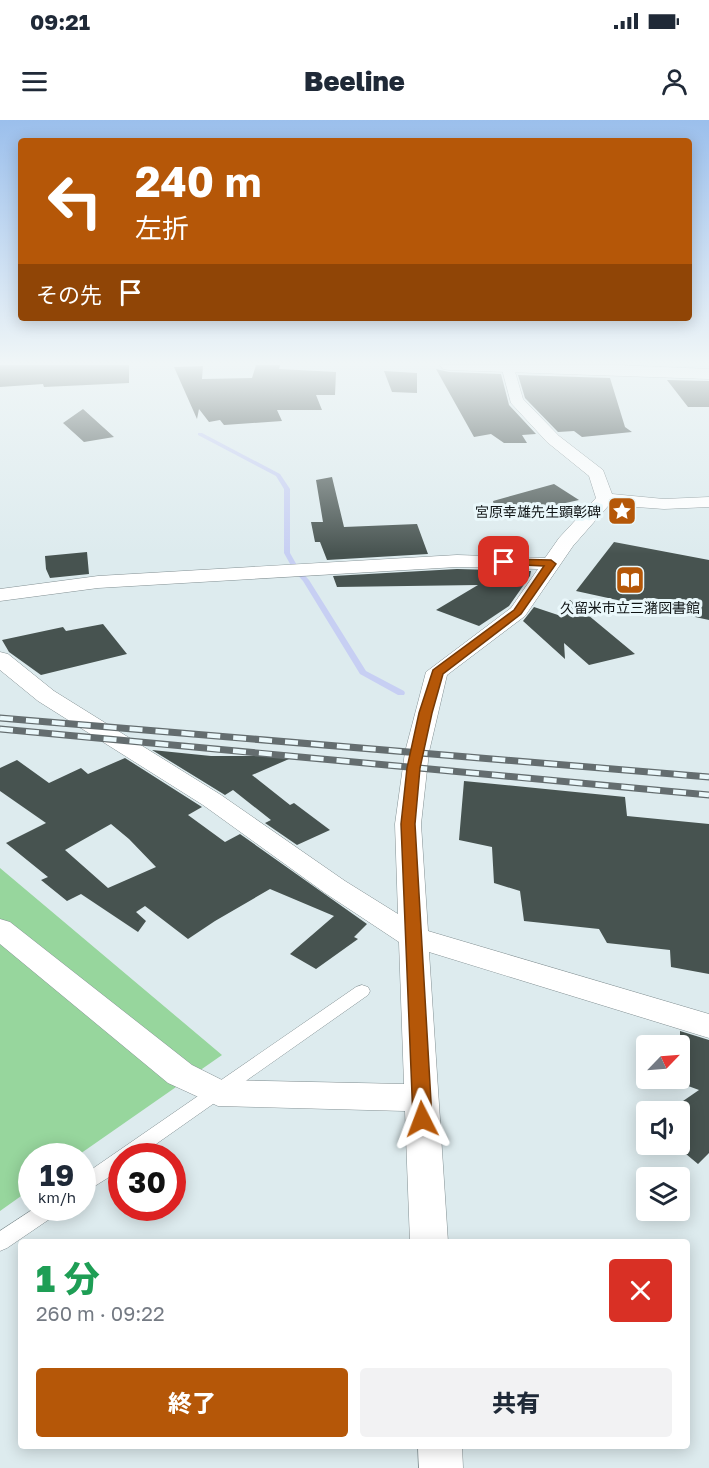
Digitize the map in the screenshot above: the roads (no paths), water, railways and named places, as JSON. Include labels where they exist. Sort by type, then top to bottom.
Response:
[{"type":"street","points":[[542,428],[597,474],[605,499]]},
{"type":"street","points":[[605,499],[664,504],[709,502]]},
{"type":"street","points":[[429,1239],[408,824],[417,752],[437,672],[518,612],[566,542],[605,499]]},
{"type":"street","points":[[0,595],[98,582],[446,562],[551,564]]},
{"type":"street","points":[[0,659],[45,696],[212,800],[413,937],[709,1026]]},
{"type":"street","points":[[0,929],[180,1074],[218,1093],[421,1098]]},
{"type":"street","points":[[440,1449],[441,1468]]},
{"type":"lane","points":[[144,1143],[362,991]]},
{"type":"lane","points":[[0,1242],[31,1221]]},
{"type":"waterway","points":[[200,434],[278,475],[287,489],[287,553],[296,570],[306,580],[363,672],[401,693]]},
{"type":"railway","points":[[0,718],[709,777]]},
{"type":"railway","points":[[0,729],[709,795]]},
{"type":"place","name":"宮原幸雄先生顕彰碑","points":[[622,511]]},
{"type":"place","name":"久留米市立三潴図書館","points":[[630,580]]}]
